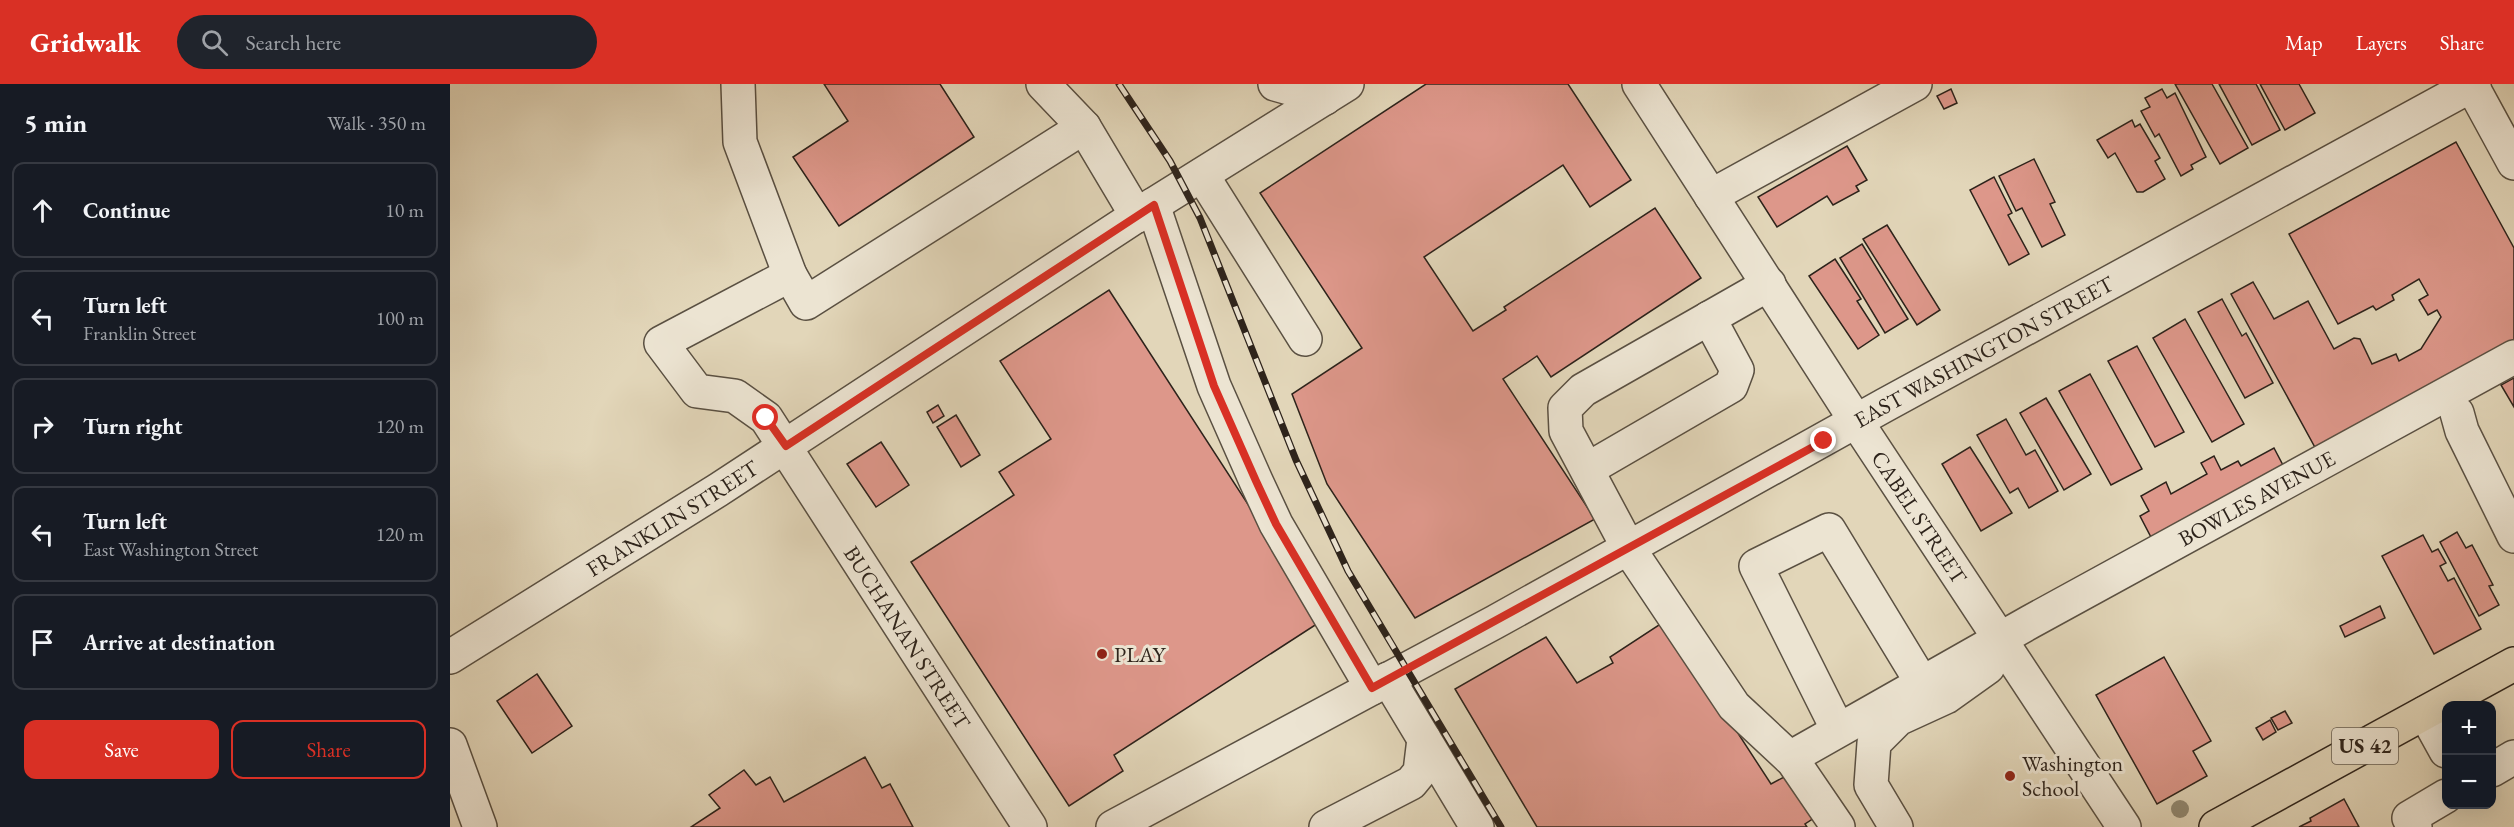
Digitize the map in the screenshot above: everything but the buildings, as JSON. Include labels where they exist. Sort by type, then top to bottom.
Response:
[{"type":"main road","name":"US 42","points":[[2216,827],[2514,664]]},
{"type":"street","points":[[738,84],[740,141],[790,275],[806,303],[1084,127]]},
{"type":"street","points":[[1043,84],[1084,127],[1145,210],[1214,386],[1276,524],[1380,683],[1424,739],[1477,827]]},
{"type":"street","points":[[1275,84],[1336,91]]},
{"type":"street","name":"CABEL STREET","points":[[1639,84],[1856,421],[2124,827]]},
{"type":"street","points":[[1711,196],[1916,84]]},
{"type":"street","points":[[2472,84],[2514,163]]},
{"type":"street","name":"EAST WASHINGTON STREET","points":[[1113,827],[1629,549],[1856,421],[2472,84]]},
{"type":"street","name":"FRANKLIN STREET","points":[[450,657],[786,446],[1145,210],[1336,91]]},
{"type":"street","points":[[1202,175],[1305,339]]},
{"type":"street","name":"BUCHANAN STREET","points":[[790,275],[660,343],[697,392],[735,396],[766,418],[1030,827]]},
{"type":"street","points":[[1769,284],[1582,390],[1565,408],[1566,431],[1588,468],[1629,549],[1734,706],[1790,758],[1838,827]]},
{"type":"street","points":[[1588,468],[1731,386],[1737,370],[1709,318]]},
{"type":"street","name":"BOWLES AVENUE","points":[[2005,647],[2514,357]]},
{"type":"street","points":[[2457,413],[2462,431],[2514,536]]},
{"type":"street","points":[[1838,730],[1756,566],[1829,530],[1922,683]]},
{"type":"street","points":[[1790,758],[1922,683],[2005,647]]},
{"type":"street","points":[[1896,827],[1871,785],[1874,743],[1898,719],[1946,697],[1980,671],[2005,647]]},
{"type":"street","points":[[2425,714],[2442,744]]},
{"type":"street","points":[[1326,827],[1372,817],[1411,783],[1420,772],[1424,739]]},
{"type":"street","points":[[450,745],[480,827]]},
{"type":"street","points":[[2496,768],[2514,757]]},
{"type":"street","points":[[2415,827],[2409,818],[2442,798]]},
{"type":"railway","points":[[1119,84],[1170,161],[1200,218],[1296,460],[1348,571],[1501,827]]},
{"type":"place","name":"PLAY","points":[[1102,654]]},
{"type":"place","name":"Washington School","points":[[2010,776]]},
{"type":"route","points":[[766,418],[786,446],[1154,205],[1214,386],[1256,481],[1276,524],[1322,598],[1372,688],[1824,441]]}]
